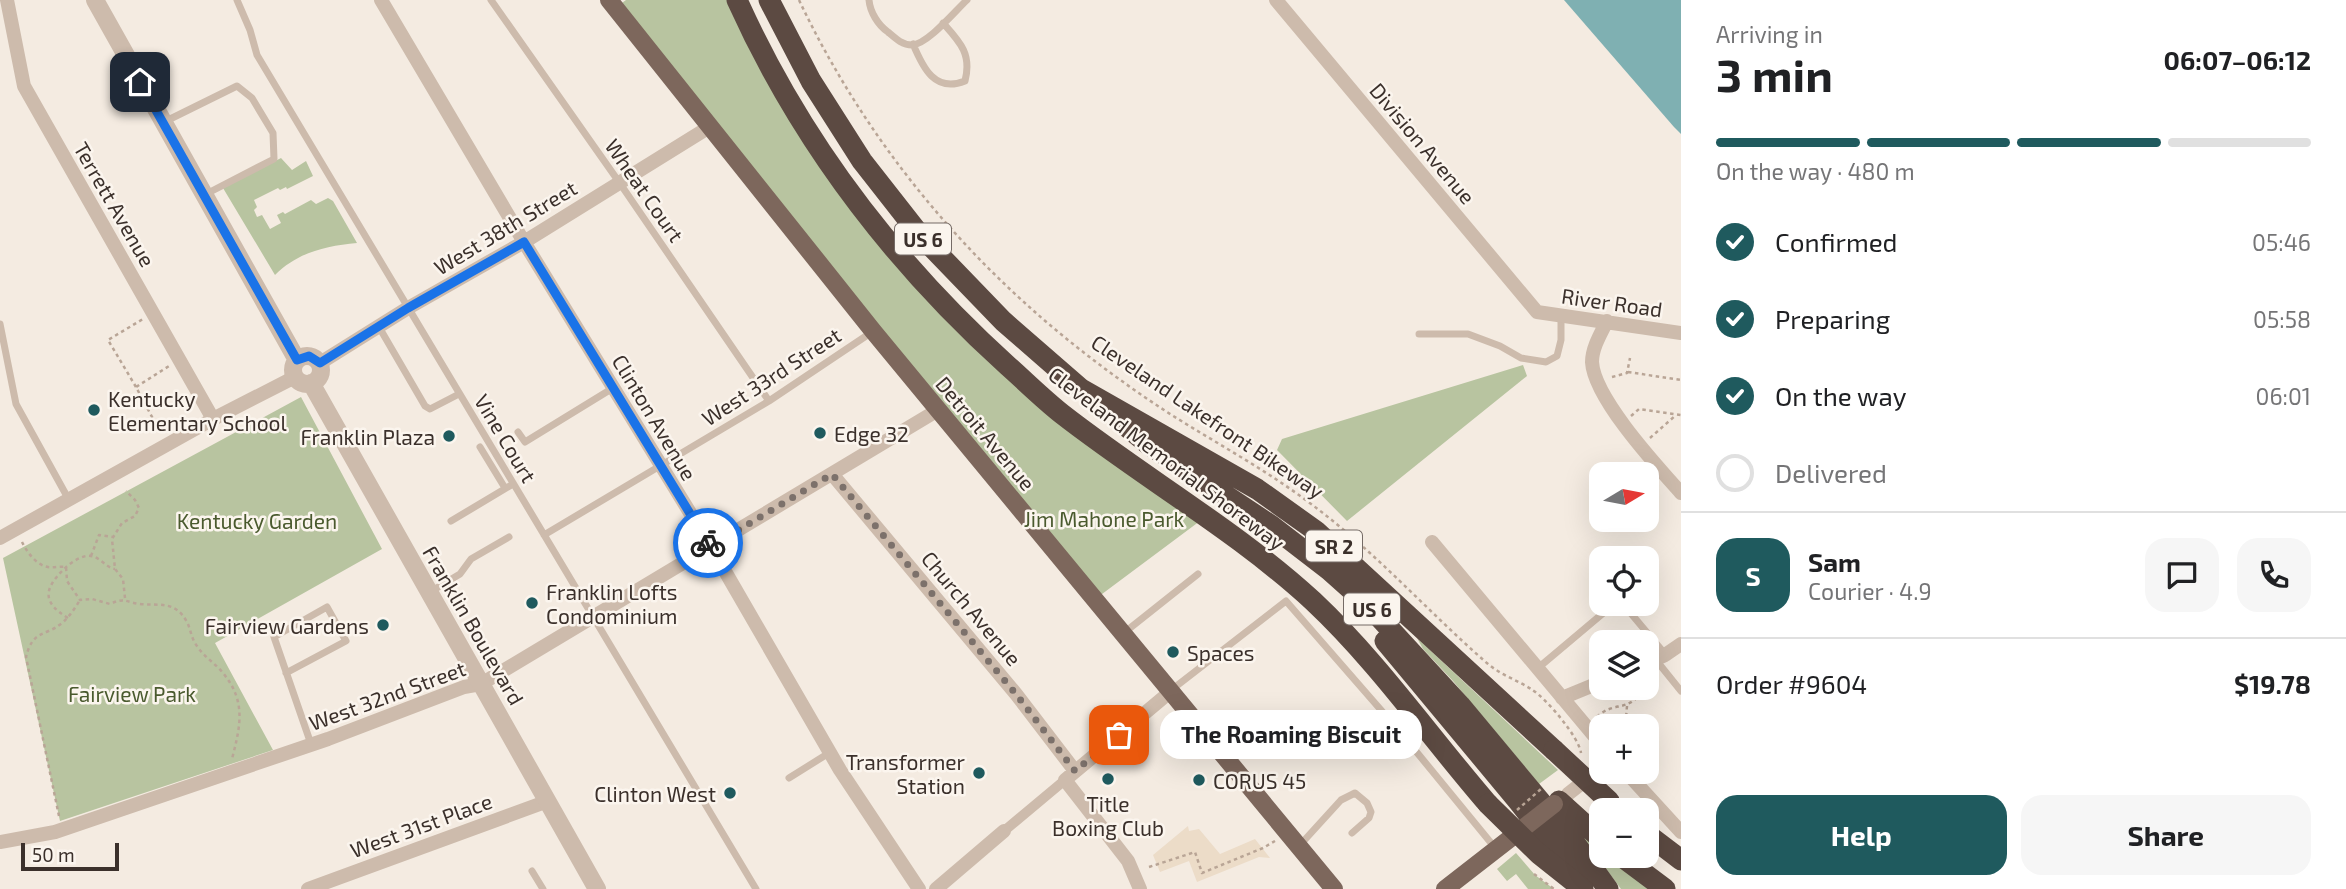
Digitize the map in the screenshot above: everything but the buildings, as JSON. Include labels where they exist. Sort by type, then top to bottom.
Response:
[{"type":"highway","name":"Cleveland Memorial Shoreway","points":[[737,0],[767,61],[802,122],[843,184],[902,258],[968,328],[1038,393],[1119,456],[1258,556],[1313,601],[1364,655],[1488,804],[1539,854],[1584,889]]},
{"type":"highway","name":"Cleveland Memorial Shoreway","points":[[769,0],[799,61],[855,151],[920,235],[1003,321],[1080,389],[1257,489],[1316,531],[1605,798]]},
{"type":"highway","points":[[780,0],[799,61]]},
{"type":"highway","name":"US 6","points":[[1080,389],[1148,444],[1294,542],[1366,603],[1460,705],[1575,843],[1608,889]]},
{"type":"highway","name":"US 6","points":[[1119,456],[1196,489],[1274,541],[1338,592],[1392,650],[1518,801],[1584,889]]},
{"type":"highway","points":[[1556,797],[1589,817]]},
{"type":"highway","points":[[1556,797],[1589,828]]},
{"type":"highway","points":[[1659,843],[1681,860]]},
{"type":"highway","points":[[1637,868],[1665,889]]},
{"type":"highway","points":[[1656,868],[1681,886]]},
{"type":"main road","name":"Detroit Avenue","points":[[609,0],[873,331],[1334,889]]},
{"type":"main road","points":[[1445,889],[1496,849],[1521,819],[1556,797]]},
{"type":"street","name":"Terrett Avenue","points":[[7,0],[24,86],[213,419]]},
{"type":"street","name":"Franklin Boulevard","points":[[94,0],[301,373],[597,889]]},
{"type":"street","name":"Clinton Avenue","points":[[381,0],[830,752],[919,889]]},
{"type":"street","name":"Division Avenue","points":[[1276,0],[1537,312]]},
{"type":"street","name":"West 38th Street","points":[[320,363],[408,308],[524,242],[711,126]]},
{"type":"street","name":"River Road","points":[[1537,312],[1681,333]]},
{"type":"street","points":[[1607,321],[1592,360],[1596,380],[1643,449],[1681,493]]},
{"type":"street","points":[[0,538],[301,373],[320,374],[320,363]]},
{"type":"street","name":"West 32nd Street","points":[[0,842],[62,830],[236,771],[464,687],[481,684],[938,410]]},
{"type":"street","name":"Church Avenue","points":[[832,474],[1016,694],[1128,860],[1140,889]]},
{"type":"street","points":[[1432,542],[1589,730]]},
{"type":"street","points":[[1659,657],[1681,644]]},
{"type":"street","points":[[1562,698],[1589,687]]},
{"type":"street","points":[[936,889],[1170,692]]},
{"type":"street","points":[[1556,797],[1589,776]]},
{"type":"street","points":[[1637,784],[1681,832]]},
{"type":"street","name":"West 31st Place","points":[[308,889],[327,886],[548,802]]},
{"type":"lane","name":"Vine Court","points":[[237,0],[257,55],[459,394],[509,486],[544,535],[756,889]]},
{"type":"lane","name":"Wheat Court","points":[[491,0],[769,401]]},
{"type":"lane","points":[[869,0],[870,8],[882,28],[901,42],[913,44],[924,40],[967,0]]},
{"type":"lane","points":[[913,44],[922,65],[942,84],[953,86],[965,81],[969,65],[961,43],[943,23]]},
{"type":"lane","points":[[163,122],[237,86],[252,98],[273,133],[274,159],[204,195]]},
{"type":"lane","points":[[1419,334],[1468,334],[1500,346],[1521,358],[1546,362],[1557,356],[1561,340],[1561,315]]},
{"type":"lane","points":[[0,324],[16,404],[69,500]]},
{"type":"lane","points":[[379,326],[425,406],[430,410],[436,408],[459,394]]},
{"type":"lane","name":"West 33rd Street","points":[[544,535],[769,401],[873,331]]},
{"type":"lane","points":[[518,432],[525,442],[613,388]]},
{"type":"lane","points":[[451,521],[509,486],[480,447]]},
{"type":"lane","points":[[429,592],[460,575],[471,559],[509,537]]},
{"type":"lane","points":[[1123,634],[1198,574]]},
{"type":"lane","points":[[1170,692],[1286,601],[1401,733],[1496,849]]},
{"type":"lane","points":[[286,673],[346,641],[327,607],[274,638],[286,673],[311,744]]},
{"type":"lane","points":[[1538,668],[1600,616]]},
{"type":"lane","points":[[1659,663],[1681,691]]},
{"type":"lane","points":[[789,778],[830,752]]},
{"type":"lane","points":[[1299,846],[1341,800],[1356,793],[1367,803],[1371,812],[1369,818],[1352,832]]},
{"type":"lane","points":[[533,871],[542,889]]},
{"type":"path","name":"Cleveland Lakefront Bikeway","points":[[799,0],[830,60],[880,140],[927,202],[984,264],[1046,322],[1124,381],[1166,411],[1270,475],[1342,528],[1493,668],[1538,694],[1578,742],[1581,755],[1578,760]]},
{"type":"path","points":[[145,317],[108,340],[159,430]]},
{"type":"path","points":[[1611,377],[1626,375],[1630,358]]},
{"type":"path","points":[[136,387],[172,365]]},
{"type":"path","points":[[1628,372],[1681,380]]},
{"type":"path","points":[[1631,416],[1639,409],[1681,415]]},
{"type":"path","points":[[1649,438],[1676,415]]},
{"type":"path","points":[[125,599],[123,579],[116,569],[112,547],[113,537],[122,523],[135,516],[139,509],[126,491]]},
{"type":"path","points":[[16,530],[26,549],[40,564],[66,567]]},
{"type":"path","points":[[91,556],[99,535],[113,537]]},
{"type":"path","points":[[68,618],[50,603],[48,592],[51,583],[66,567],[91,556],[110,569],[116,569]]},
{"type":"path","points":[[66,567],[69,586],[80,600]]},
{"type":"path","points":[[80,600],[92,599],[110,604],[121,598],[141,604],[163,604],[173,608],[187,623],[191,637],[201,653],[225,674],[234,692],[240,717],[239,735],[232,760],[236,771]]},
{"type":"path","points":[[62,830],[26,657],[30,645],[39,634],[57,627],[68,618],[80,600]]},
{"type":"path","points":[[1601,714],[1608,709],[1627,706],[1634,700]]},
{"type":"path","points":[[1627,706],[1627,714]]},
{"type":"path","points":[[1521,819],[1556,797]]},
{"type":"path","points":[[1149,867],[1195,852],[1202,873],[1275,841]]},
{"type":"green space","name":"Jim Mahone Park","points":[[626,0],[737,0],[779,82],[951,312],[1204,518],[1094,600],[615,8]]},
{"type":"green space","points":[[281,158],[292,170],[306,161],[313,176],[287,189],[278,188],[254,200],[257,217],[262,215],[270,229],[281,223],[277,215],[283,212],[285,214],[311,200],[316,204],[328,198],[333,201],[357,243],[313,252],[293,261],[275,275],[223,188]]},
{"type":"green space","points":[[1523,365],[1527,376],[1347,521],[1277,450],[1282,439]]},
{"type":"green space","name":"Fairview Park","points":[[301,397],[382,549],[215,643],[273,750],[60,821],[3,558]]},
{"type":"green space","points":[[1417,638],[1558,770],[1539,784],[1423,649]]},
{"type":"green space","points":[[1569,819],[1589,838],[1589,846]]},
{"type":"green space","points":[[1516,853],[1535,875],[1554,889],[1528,889],[1516,874],[1507,881],[1497,869]]},
{"type":"green space","points":[[1605,868],[1625,868],[1652,889],[1621,889]]},
{"type":"shaded area","points":[[1188,826],[1189,831],[1199,829],[1220,854],[1255,839],[1270,858],[1259,857],[1197,882],[1189,861],[1160,872],[1153,855]]},
{"type":"water","points":[[1564,0],[1681,0],[1681,134],[1674,127]]},
{"type":"way so far","points":[[708,543],[710,547],[832,474],[1016,694],[1075,771],[1119,735]]},
{"type":"place","name":"Kentucky Elementary School","points":[[94,410]]},
{"type":"place","name":"Edge 32","points":[[820,433]]},
{"type":"place","name":"Franklin Plaza","points":[[449,436]]},
{"type":"place","name":"Franklin Lofts Condominium","points":[[532,603]]},
{"type":"place","name":"Fairview Gardens","points":[[383,625]]},
{"type":"place","name":"Spaces","points":[[1173,652]]},
{"type":"place","name":"The Roaming Biscuit","points":[[1119,735]]},
{"type":"place","name":"Transformer Station","points":[[979,773]]},
{"type":"place","name":"Title Boxing Club","points":[[1108,779]]},
{"type":"place","name":"CORUS 45","points":[[1199,780]]},
{"type":"place","name":"Clinton West","points":[[730,793]]},
{"type":"route","points":[[140,82],[297,360],[309,356],[320,363],[408,308],[524,242],[708,543]]},
{"type":"park label","name":"Kentucky Garden","points":[[257,520]]}]
